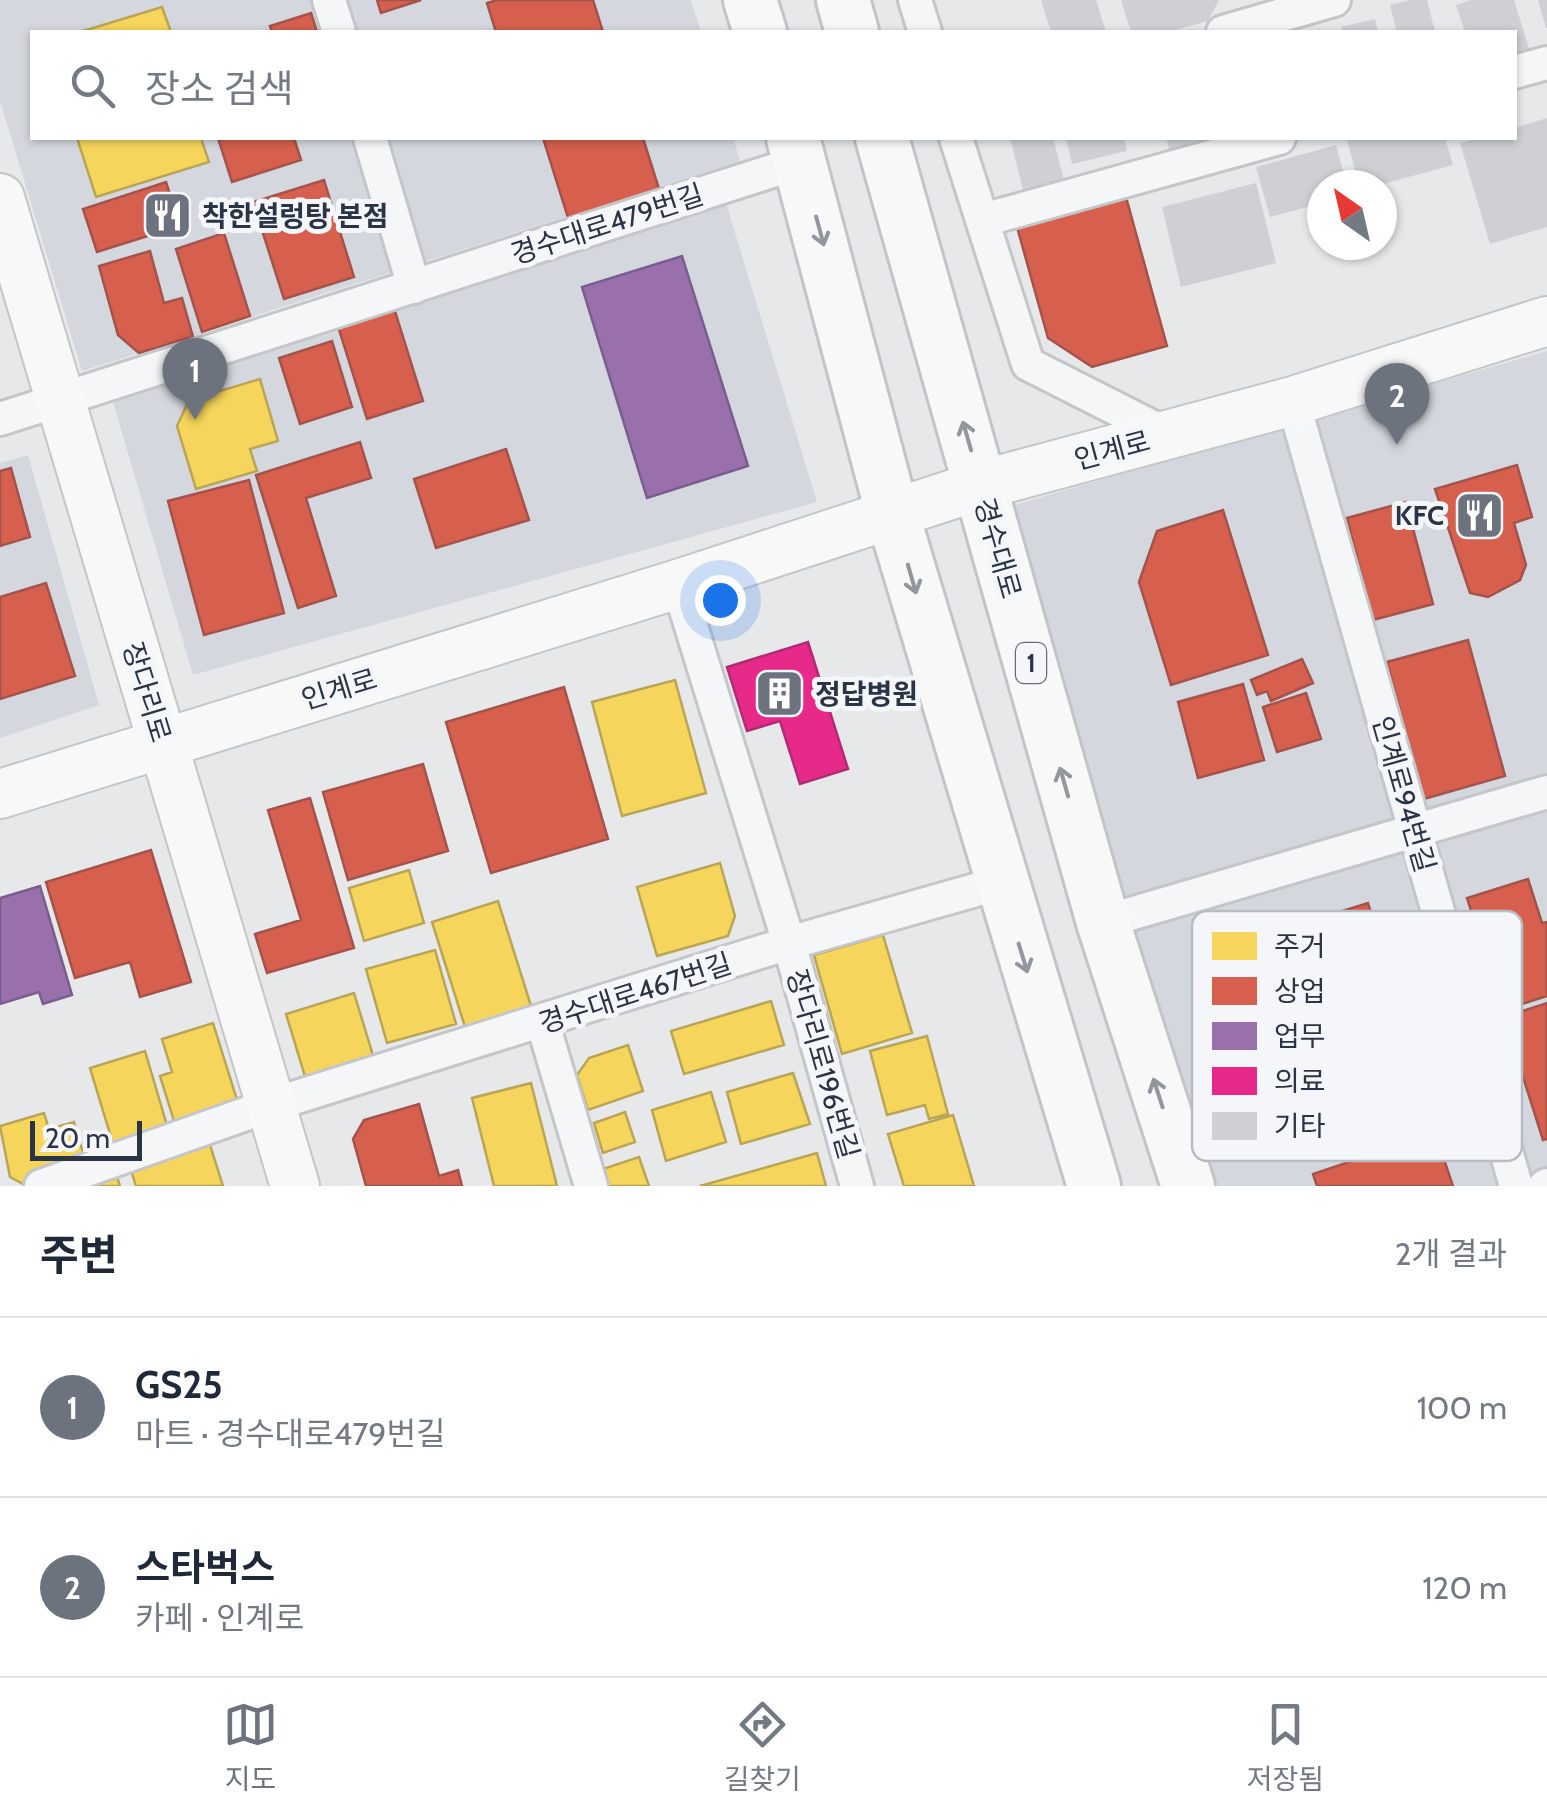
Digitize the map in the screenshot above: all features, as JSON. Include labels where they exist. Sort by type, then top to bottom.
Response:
[{"type":"main road","points":[[750,0],[759,30]]},
{"type":"main road","points":[[843,0],[851,30]]},
{"type":"main road","name":"경수대로","points":[[883,140],[1103,922],[1188,1186]]},
{"type":"main road","points":[[797,150],[893,516],[1094,1186]]},
{"type":"street","points":[[329,0],[337,30]]},
{"type":"street","points":[[915,0],[923,30]]},
{"type":"street","points":[[1238,19],[1334,0]]},
{"type":"street","points":[[1517,71],[1547,62]]},
{"type":"street","points":[[371,140],[414,287]]},
{"type":"street","points":[[957,140],[1028,364],[1168,434]]},
{"type":"street","points":[[983,220],[1272,140]]},
{"type":"street","name":"경수대로479번길","points":[[0,420],[414,287],[797,150]]},
{"type":"street","name":"장다리로","points":[[0,198],[294,1186]]},
{"type":"street","name":"인계로","points":[[0,794],[678,584],[981,485],[1292,401],[1547,321]]},
{"type":"street","name":"인계로94번길","points":[[1292,401],[1438,911]]},
{"type":"street","points":[[678,584],[789,943]]},
{"type":"street","points":[[1103,922],[1547,792]]},
{"type":"street","name":"경수대로467번길","points":[[41,1186],[270,1105],[543,1024],[789,943],[1000,883]]},
{"type":"street","name":"장다리로196번길","points":[[789,943],[857,1186]]},
{"type":"street","points":[[543,1024],[590,1186]]},
{"type":"street","name":"인계로94번길","points":[[1509,1161],[1516,1186]]},
{"type":"shaded area","points":[[0,0],[691,0],[700,30],[30,30],[30,140],[734,140],[740,161],[82,371],[0,101]]},
{"type":"shaded area","points":[[725,200],[817,502],[193,675],[113,402]]},
{"type":"shaded area","points":[[1547,351],[1547,1186],[1210,1186],[1203,1161],[1522,1161],[1522,911],[1192,911],[1192,1124],[1011,506]]},
{"type":"shaded area","points":[[28,455],[99,705],[0,738],[0,463]]},
{"type":"building: 주거","points":[[162,7],[170,30],[87,30]]},
{"type":"building: 주거","points":[[78,140],[202,140],[209,162],[96,197]]},
{"type":"building: 주거","points":[[260,379],[278,441],[250,449],[257,471],[196,489],[177,426],[189,400]]},
{"type":"building: 주거","points":[[675,680],[706,793],[622,816],[592,702]]},
{"type":"building: 주거","points":[[720,863],[735,916],[728,936],[657,956],[637,887]]},
{"type":"building: 주거","points":[[409,870],[424,923],[364,941],[349,888]]},
{"type":"building: 주거","points":[[498,901],[532,1009],[466,1030],[432,922]]},
{"type":"building: 주거","points":[[883,935],[912,1033],[842,1054],[814,955]]},
{"type":"building: 주거","points":[[435,950],[456,1024],[387,1043],[366,969]]},
{"type":"building: 주거","points":[[354,993],[375,1062],[307,1083],[286,1014]]},
{"type":"building: 주거","points":[[771,1001],[784,1045],[684,1074],[671,1031]]},
{"type":"building: 주거","points":[[213,1023],[237,1100],[174,1121],[160,1076],[172,1072],[162,1039]]},
{"type":"building: 주거","points":[[927,1036],[948,1114],[929,1119],[925,1105],[887,1115],[870,1051]]},
{"type":"building: 주거","points":[[628,1045],[643,1091],[588,1110],[577,1075],[589,1058]]},
{"type":"building: 주거","points":[[145,1051],[168,1129],[114,1147],[90,1068]]},
{"type":"building: 주거","points":[[793,1073],[810,1124],[741,1144],[727,1092]]},
{"type":"building: 주거","points":[[531,1083],[557,1186],[494,1186],[472,1098]]},
{"type":"building: 주거","points":[[711,1092],[726,1142],[666,1161],[652,1110]]},
{"type":"building: 주거","points":[[625,1112],[635,1142],[603,1153],[594,1123]]},
{"type":"building: 주거","points":[[44,1113],[49,1129],[74,1122],[87,1167],[25,1185],[10,1177],[0,1126]]},
{"type":"building: 주거","points":[[953,1115],[974,1186],[904,1186],[888,1134]]},
{"type":"building: 주거","points":[[210,1145],[223,1186],[136,1186],[131,1170]]},
{"type":"building: 주거","points":[[817,1153],[826,1186],[700,1186]]},
{"type":"building: 주거","points":[[639,1157],[649,1186],[609,1186],[603,1169]]},
{"type":"building: 주거","points":[[117,1177],[120,1186],[88,1186]]},
{"type":"building: 상업","points":[[377,0],[421,0],[381,13]]},
{"type":"building: 상업","points":[[593,0],[602,30],[495,30],[487,3]]},
{"type":"building: 상업","points":[[311,13],[316,30],[271,30],[270,26]]},
{"type":"building: 상업","points":[[219,140],[295,140],[301,160],[232,182]]},
{"type":"building: 상업","points":[[544,140],[644,140],[660,192],[569,221]]},
{"type":"building: 상업","points":[[324,180],[354,277],[284,299],[253,202]]},
{"type":"building: 상업","points":[[166,182],[180,226],[97,252],[83,209]]},
{"type":"building: 상업","points":[[1126,197],[1167,346],[1092,367],[1048,338],[1017,227]]},
{"type":"building: 상업","points":[[224,233],[250,316],[202,332],[176,249]]},
{"type":"building: 상업","points":[[150,251],[164,303],[182,298],[193,337],[139,353],[118,335],[99,266]]},
{"type":"building: 상업","points":[[394,308],[423,401],[367,419],[338,326]]},
{"type":"building: 상업","points":[[332,341],[352,407],[300,424],[279,358]]},
{"type":"building: 상업","points":[[360,442],[371,478],[306,498],[336,596],[298,608],[256,475]]},
{"type":"building: 상업","points":[[506,449],[529,520],[436,548],[414,479]]},
{"type":"building: 상업","points":[[1517,465],[1532,517],[1514,523],[1526,565],[1520,580],[1488,597],[1470,593],[1435,489]]},
{"type":"building: 상업","points":[[11,468],[30,537],[0,546],[0,471]]},
{"type":"building: 상업","points":[[249,480],[284,613],[204,635],[168,501]]},
{"type":"building: 상업","points":[[1406,502],[1433,604],[1373,620],[1347,518]]},
{"type":"building: 상업","points":[[1223,510],[1268,655],[1171,685],[1139,582],[1157,531]]},
{"type":"building: 상업","points":[[46,583],[75,676],[0,699],[0,597]]},
{"type":"building: 상업","points":[[1468,640],[1505,776],[1424,799],[1387,662]]},
{"type":"building: 상업","points":[[1302,659],[1313,683],[1271,701],[1267,691],[1257,695],[1251,680]]},
{"type":"building: 상업","points":[[1243,684],[1264,760],[1198,778],[1178,702]]},
{"type":"building: 상업","points":[[564,687],[608,839],[491,873],[446,722]]},
{"type":"building: 상업","points":[[1306,693],[1321,739],[1277,752],[1263,707]]},
{"type":"building: 상업","points":[[423,764],[448,851],[348,880],[323,792]]},
{"type":"building: 상업","points":[[310,798],[354,948],[267,973],[255,934],[301,920],[268,810]]},
{"type":"building: 상업","points":[[151,850],[191,982],[140,997],[130,962],[75,978],[46,882]]},
{"type":"building: 상업","points":[[1528,879],[1542,923],[1547,922],[1547,996],[1522,1004],[1522,911],[1471,911],[1467,898]]},
{"type":"building: 상업","points":[[1368,903],[1370,911],[1342,911]]},
{"type":"building: 상업","points":[[1547,1003],[1547,1139],[1543,1140],[1522,1074],[1522,1011]]},
{"type":"building: 상업","points":[[419,1104],[439,1176],[458,1170],[462,1186],[366,1186],[353,1139],[364,1120]]},
{"type":"building: 상업","points":[[1352,1161],[1445,1161],[1453,1186],[1317,1186],[1313,1174]]},
{"type":"building: 업무","points":[[682,256],[748,466],[647,498],[582,287]]},
{"type":"building: 업무","points":[[40,886],[72,995],[43,1004],[39,992],[0,1004],[0,898]]},
{"type":"building: 의료","name":"정답병원","points":[[808,642],[848,769],[800,784],[780,721],[747,731],[727,667]]},
{"type":"building: 기타","points":[[1041,0],[1096,0],[1105,30],[1050,30]]},
{"type":"building: 기타","points":[[1121,0],[1219,0],[1208,21],[1175,30],[1130,30]]},
{"type":"building: 기타","points":[[1427,0],[1434,30],[1396,30],[1390,5]]},
{"type":"building: 기타","points":[[1471,0],[1514,0],[1532,58],[1517,59],[1517,30],[1464,30],[1456,5]]},
{"type":"building: 기타","points":[[1538,0],[1547,0],[1547,28],[1546,28]]},
{"type":"building: 기타","points":[[1375,19],[1378,30],[1342,30],[1341,27]]},
{"type":"building: 기타","points":[[1547,118],[1547,227],[1490,244],[1460,143],[1517,140],[1517,127]]},
{"type":"building: 기타","points":[[1010,140],[1054,140],[1065,184],[1024,194]]},
{"type":"building: 기타","points":[[1066,140],[1124,140],[1127,151],[1072,164]]},
{"type":"building: 기타","points":[[1167,140],[1208,140],[1209,142],[1170,151]]},
{"type":"building: 기타","points":[[1347,140],[1446,140],[1453,165],[1397,180],[1397,170],[1355,170]]},
{"type":"building: 기타","points":[[1336,145],[1343,170],[1307,170],[1307,207],[1270,217],[1256,167]]},
{"type":"building: 기타","points":[[1256,183],[1276,263],[1181,287],[1162,207]]},
{"type":"place","name":"착한설렁탕 본점","points":[[167,216]]},
{"type":"place","name":"GS25","points":[[195,420]]},
{"type":"place","name":"스타벅스","points":[[1397,445]]},
{"type":"place","name":"KFC","points":[[1479,515]]},
{"type":"place","name":"정답병원","points":[[780,694]]}]
